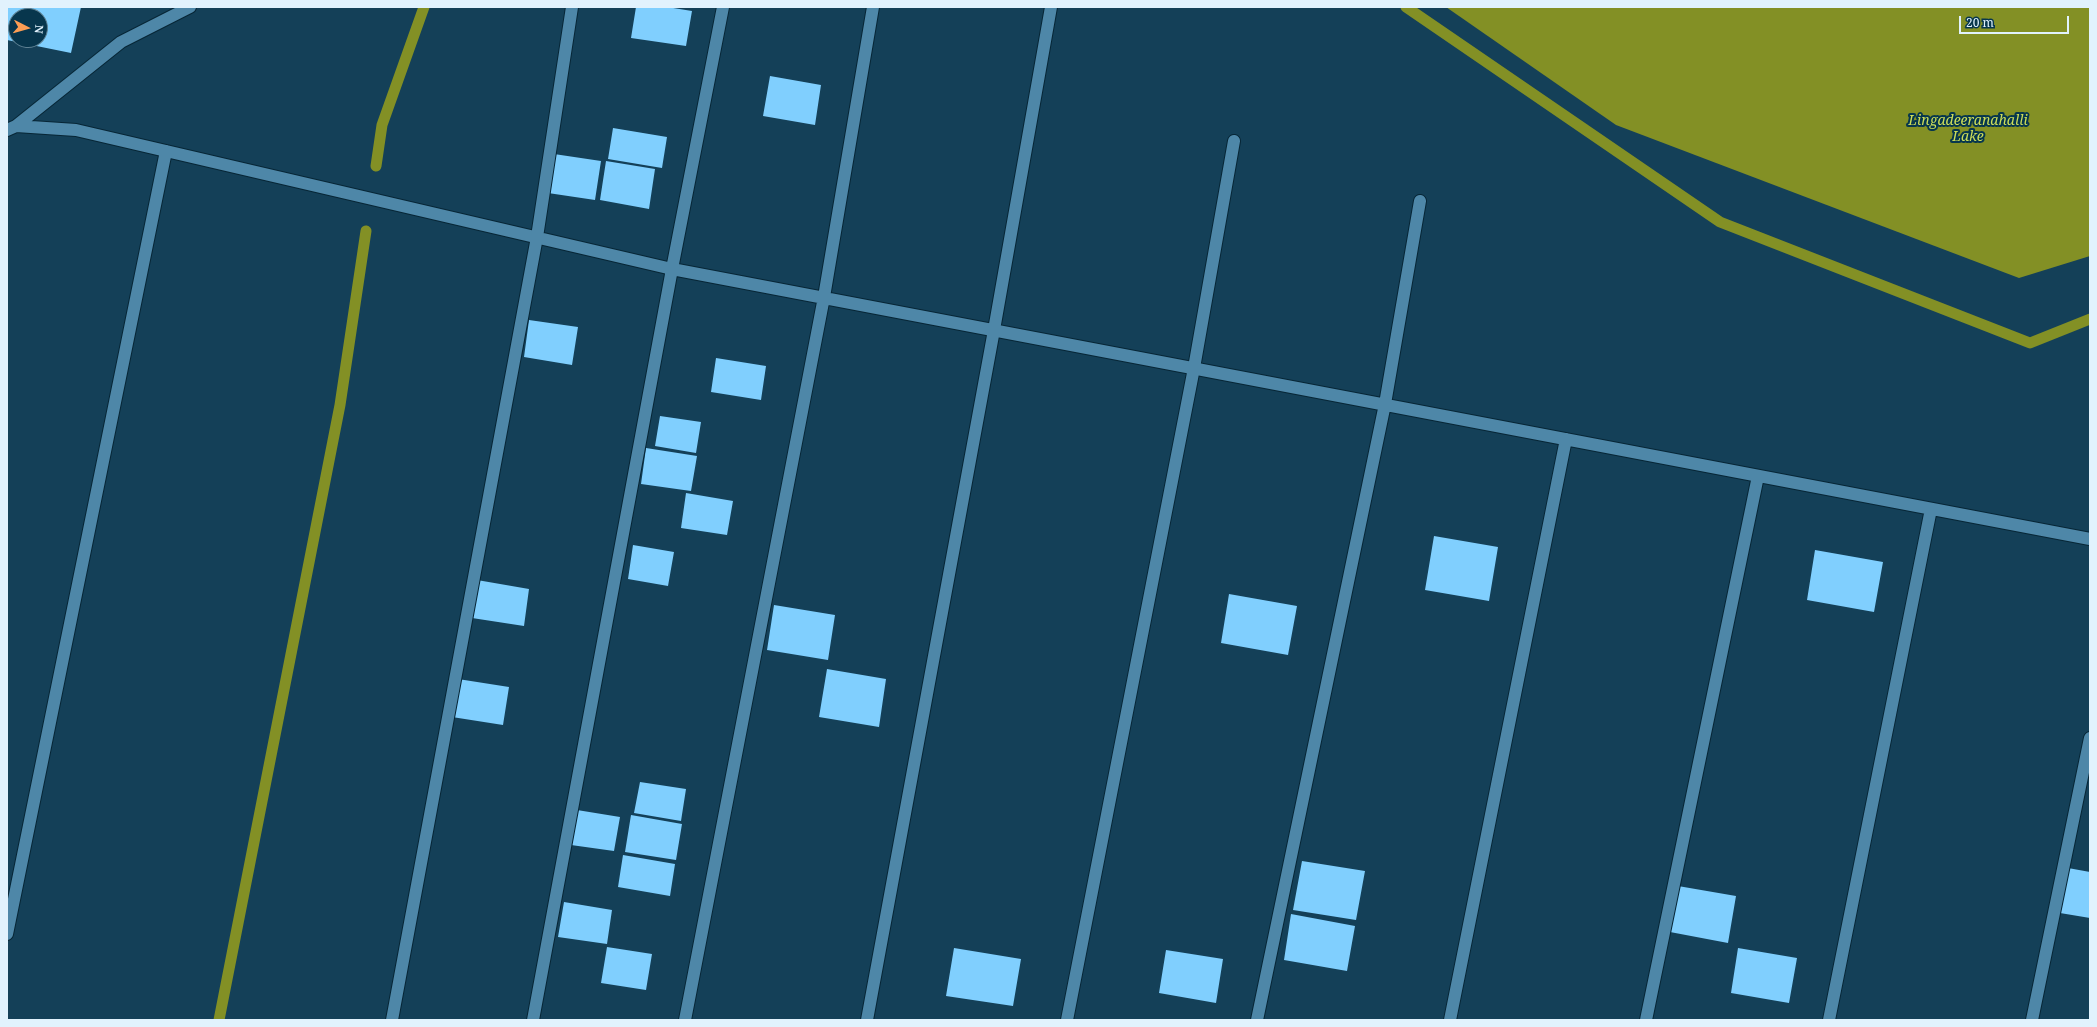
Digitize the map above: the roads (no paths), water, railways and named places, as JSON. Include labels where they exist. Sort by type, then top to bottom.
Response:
[{"type":"street","points":[[11,128],[121,42],[190,7]]},
{"type":"street","points":[[392,1020],[537,237],[572,7]]},
{"type":"street","points":[[533,1020],[722,7]]},
{"type":"street","points":[[685,1020],[824,297],[873,7]]},
{"type":"street","points":[[867,1020],[994,330],[1051,7]]},
{"type":"street","points":[[11,128],[76,130],[672,269],[2090,539]]},
{"type":"street","points":[[1067,1020],[1194,368],[1234,141]]},
{"type":"street","points":[[7,934],[166,151]]},
{"type":"street","points":[[1257,1020],[1386,404],[1420,201]]},
{"type":"street","points":[[1450,1020],[1566,439]]},
{"type":"street","points":[[1646,1020],[1758,476]]},
{"type":"street","points":[[1829,1020],[1931,509]]},
{"type":"street","points":[[2032,1020],[2090,738]]},
{"type":"water","name":"Lingadeeranahalli Lake","points":[[1446,7],[2090,7],[2090,256],[2019,278],[1616,125]]},
{"type":"waterway","points":[[376,166],[382,125],[424,7]]},
{"type":"waterway","points":[[1406,7],[1720,222],[2030,343],[2090,319]]},
{"type":"waterway","points":[[219,1020],[340,405],[366,231]]}]
